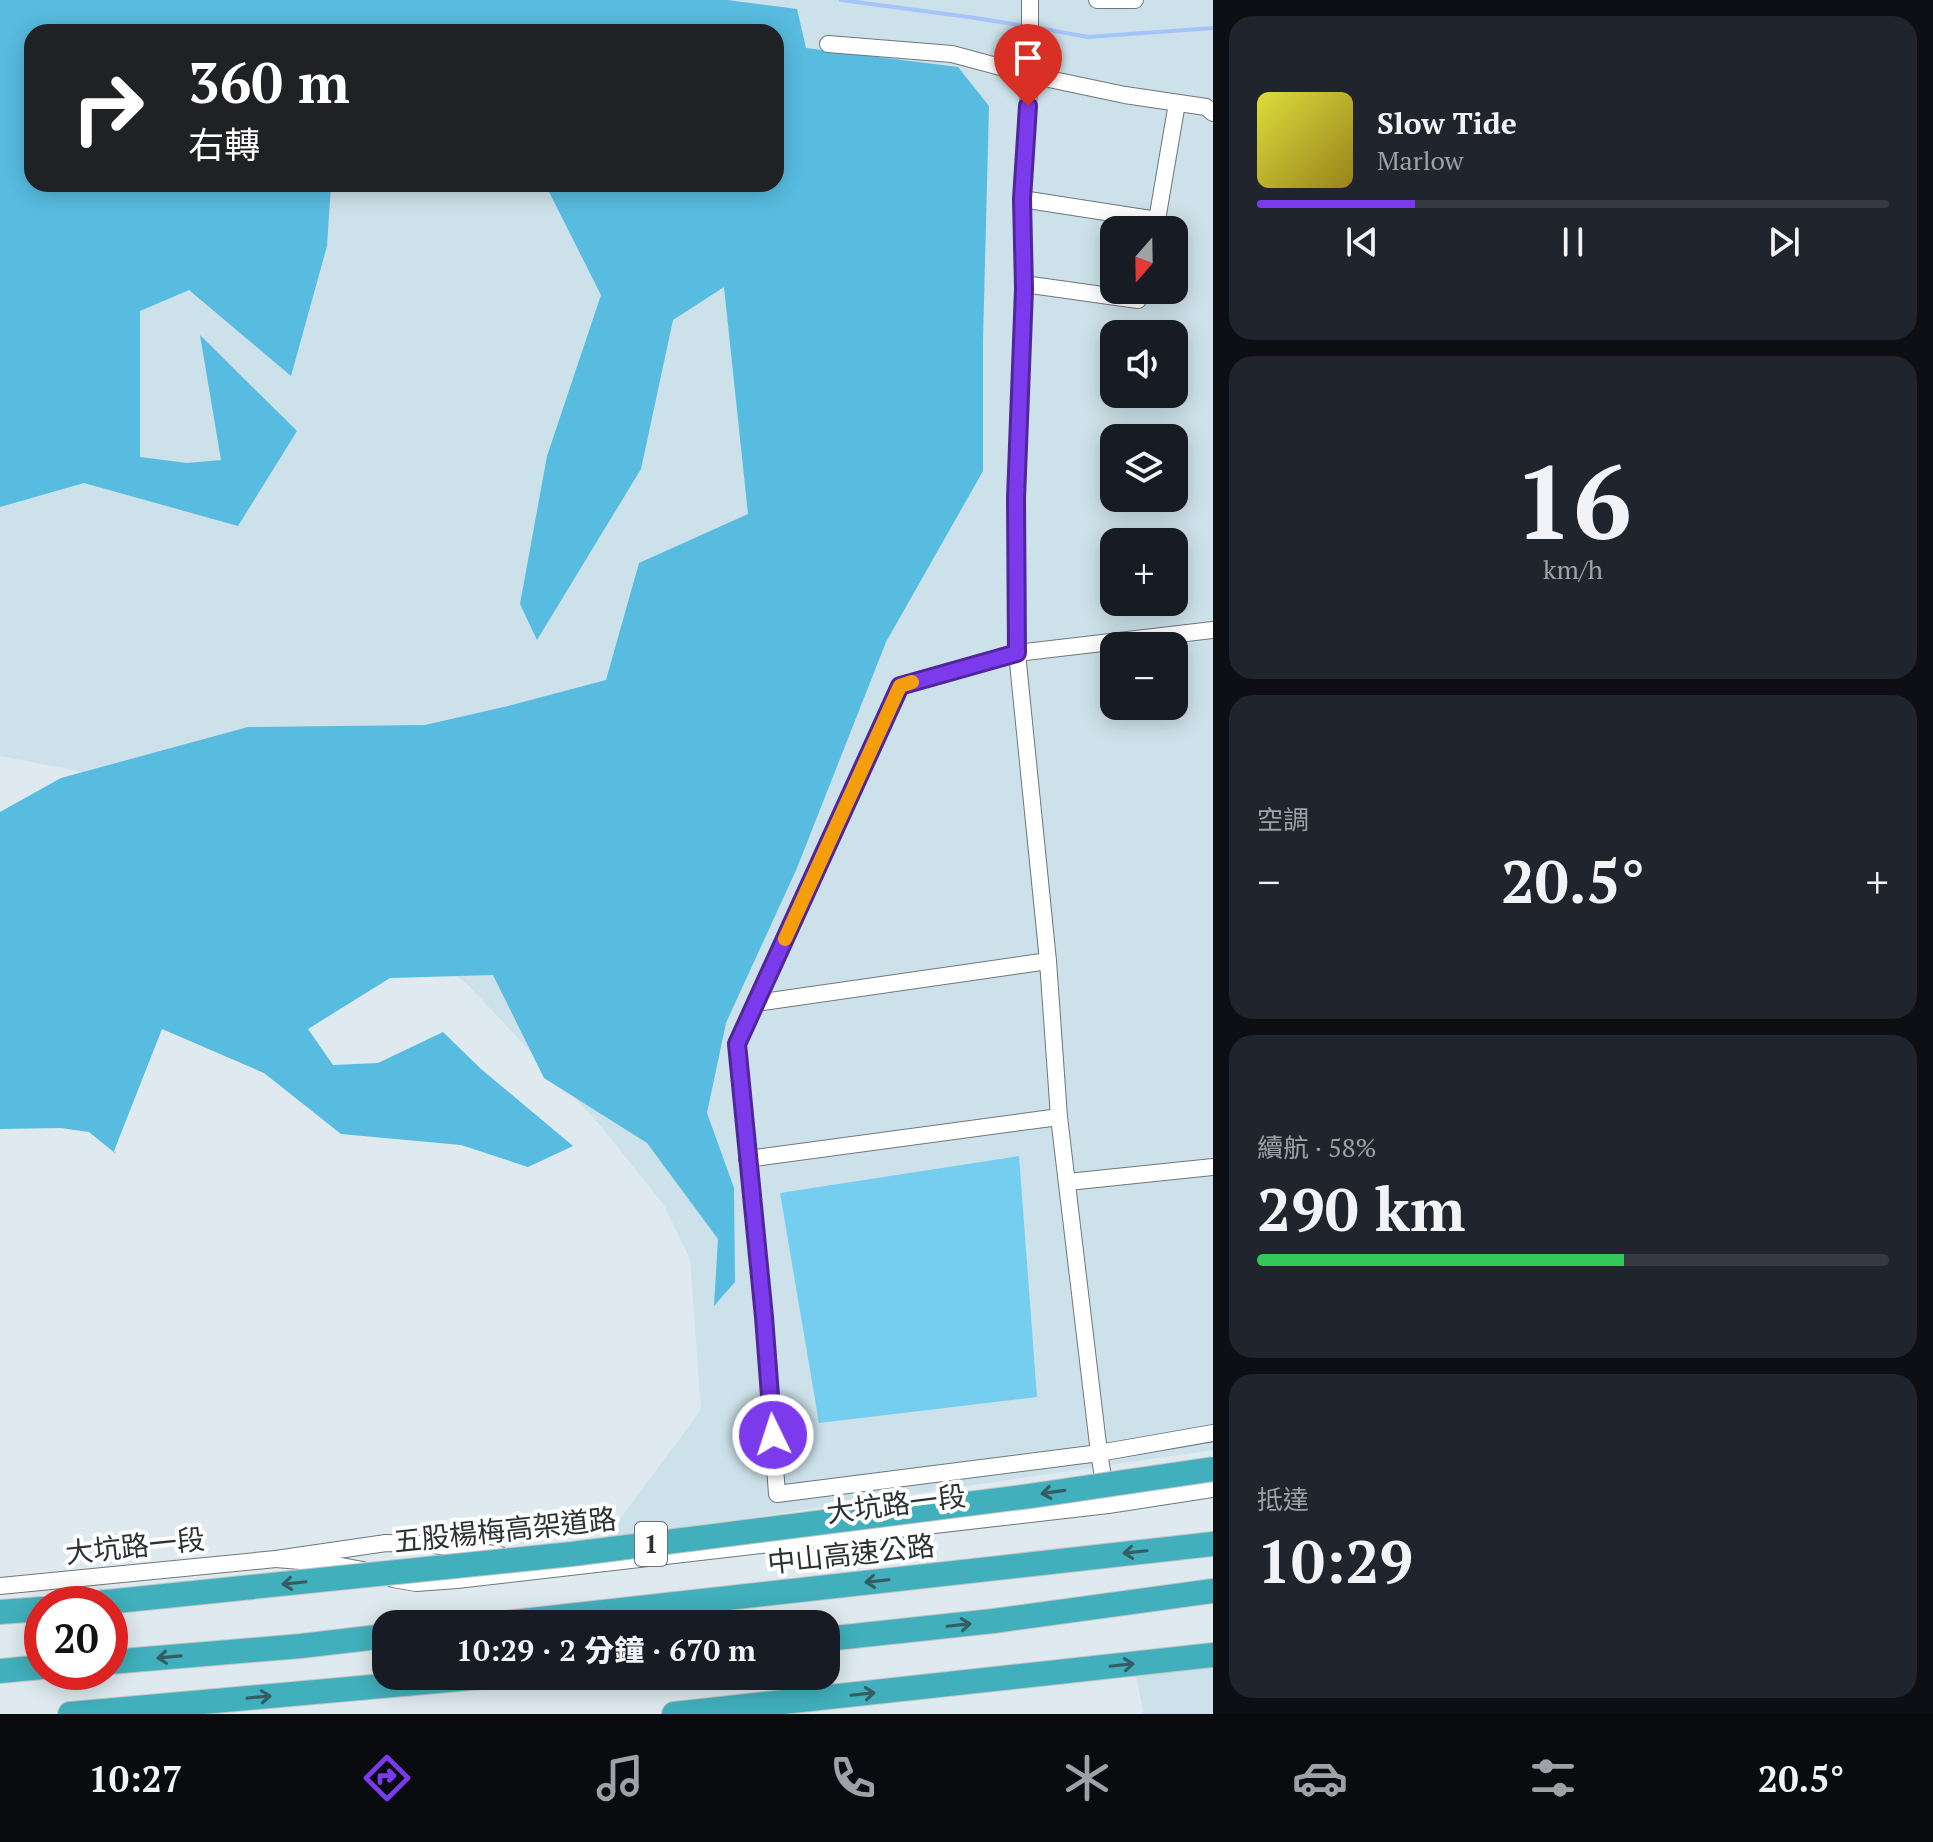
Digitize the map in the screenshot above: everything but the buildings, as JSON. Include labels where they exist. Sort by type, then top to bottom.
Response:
[{"type":"highway","name":"五股楊梅高架道路","points":[[128,1600],[572,1554],[1030,1496],[1213,1469]]},
{"type":"highway","name":"中山高速公路","points":[[621,1610],[1213,1544]]},
{"type":"highway","points":[[840,1637],[993,1621],[1213,1591]]},
{"type":"highway","points":[[0,1612],[24,1610]]},
{"type":"highway","points":[[128,1660],[372,1638]]},
{"type":"highway","points":[[674,1714],[1213,1655]]},
{"type":"highway","points":[[0,1671],[24,1669]]},
{"type":"highway","points":[[70,1714],[372,1687]]},
{"type":"street","points":[[1030,0],[1030,75],[1022,199],[1024,284],[1016,498],[1017,653],[1048,961],[1059,1117],[1099,1453],[1108,1505]]},
{"type":"street","points":[[1097,0],[1135,0]]},
{"type":"street","points":[[828,44],[952,54],[1030,75],[1125,95],[1206,107],[1213,113]]},
{"type":"street","points":[[1022,199],[1157,220],[1177,103]]},
{"type":"street","points":[[1024,284],[1100,295]]},
{"type":"street","points":[[1213,630],[1017,653],[900,686],[737,1044],[763,1304],[777,1494],[1099,1453],[1213,1433]]},
{"type":"street","points":[[756,1003],[1048,961]]},
{"type":"street","points":[[747,1159],[1059,1117]]},
{"type":"street","points":[[1068,1182],[1213,1167]]},
{"type":"street","name":"大坑路一段","points":[[276,1559],[325,1563],[416,1583],[457,1580],[1108,1505],[1213,1489]]},
{"type":"street","name":"大坑路一段","points":[[0,1586],[276,1559],[386,1543],[428,1544],[585,1566]]},
{"type":"shaded area","points":[[0,0],[1213,0],[1213,1450],[605,1539],[701,1410],[690,1259],[664,1205],[600,1125],[466,983],[211,796],[0,756]]},
{"type":"shaded area","points":[[0,0],[727,0],[797,9],[806,48],[958,67],[989,106],[983,471],[886,642],[797,868],[726,1023],[707,1113],[734,1188],[735,1282],[714,1306],[718,1239],[647,1143],[544,1078],[493,975],[390,978],[308,1029],[333,1065],[378,1063],[443,1032],[481,1069],[573,1146],[528,1167],[461,1145],[341,1134],[264,1073],[162,1029],[114,1151],[116,1154],[89,1132],[61,1128],[0,1129],[0,812],[61,778],[248,727],[425,725],[606,680],[639,563],[748,514],[724,287],[673,320],[641,469],[537,640],[520,604],[547,456],[601,295],[549,192],[784,192],[784,24],[24,24],[24,192],[330,192],[327,246],[291,376],[189,290],[140,311],[140,457],[187,463],[221,460],[200,335],[297,431],[238,526],[84,483],[0,507]]},
{"type":"shaded area","points":[[1019,1156],[1037,1397],[819,1423],[780,1193]]},
{"type":"shaded area","points":[[1213,1658],[1213,1714],[1142,1714],[1134,1666]]},
{"type":"waterway","points":[[841,0],[1025,26]]},
{"type":"waterway","points":[[1033,27],[1088,37],[1213,28]]},
{"type":"slow traffic","points":[[785,939],[900,686],[912,682]]},
{"type":"route","points":[[773,1435],[737,1044],[900,686],[1017,653],[1016,498],[1024,289],[1022,199],[1028,106]]}]
